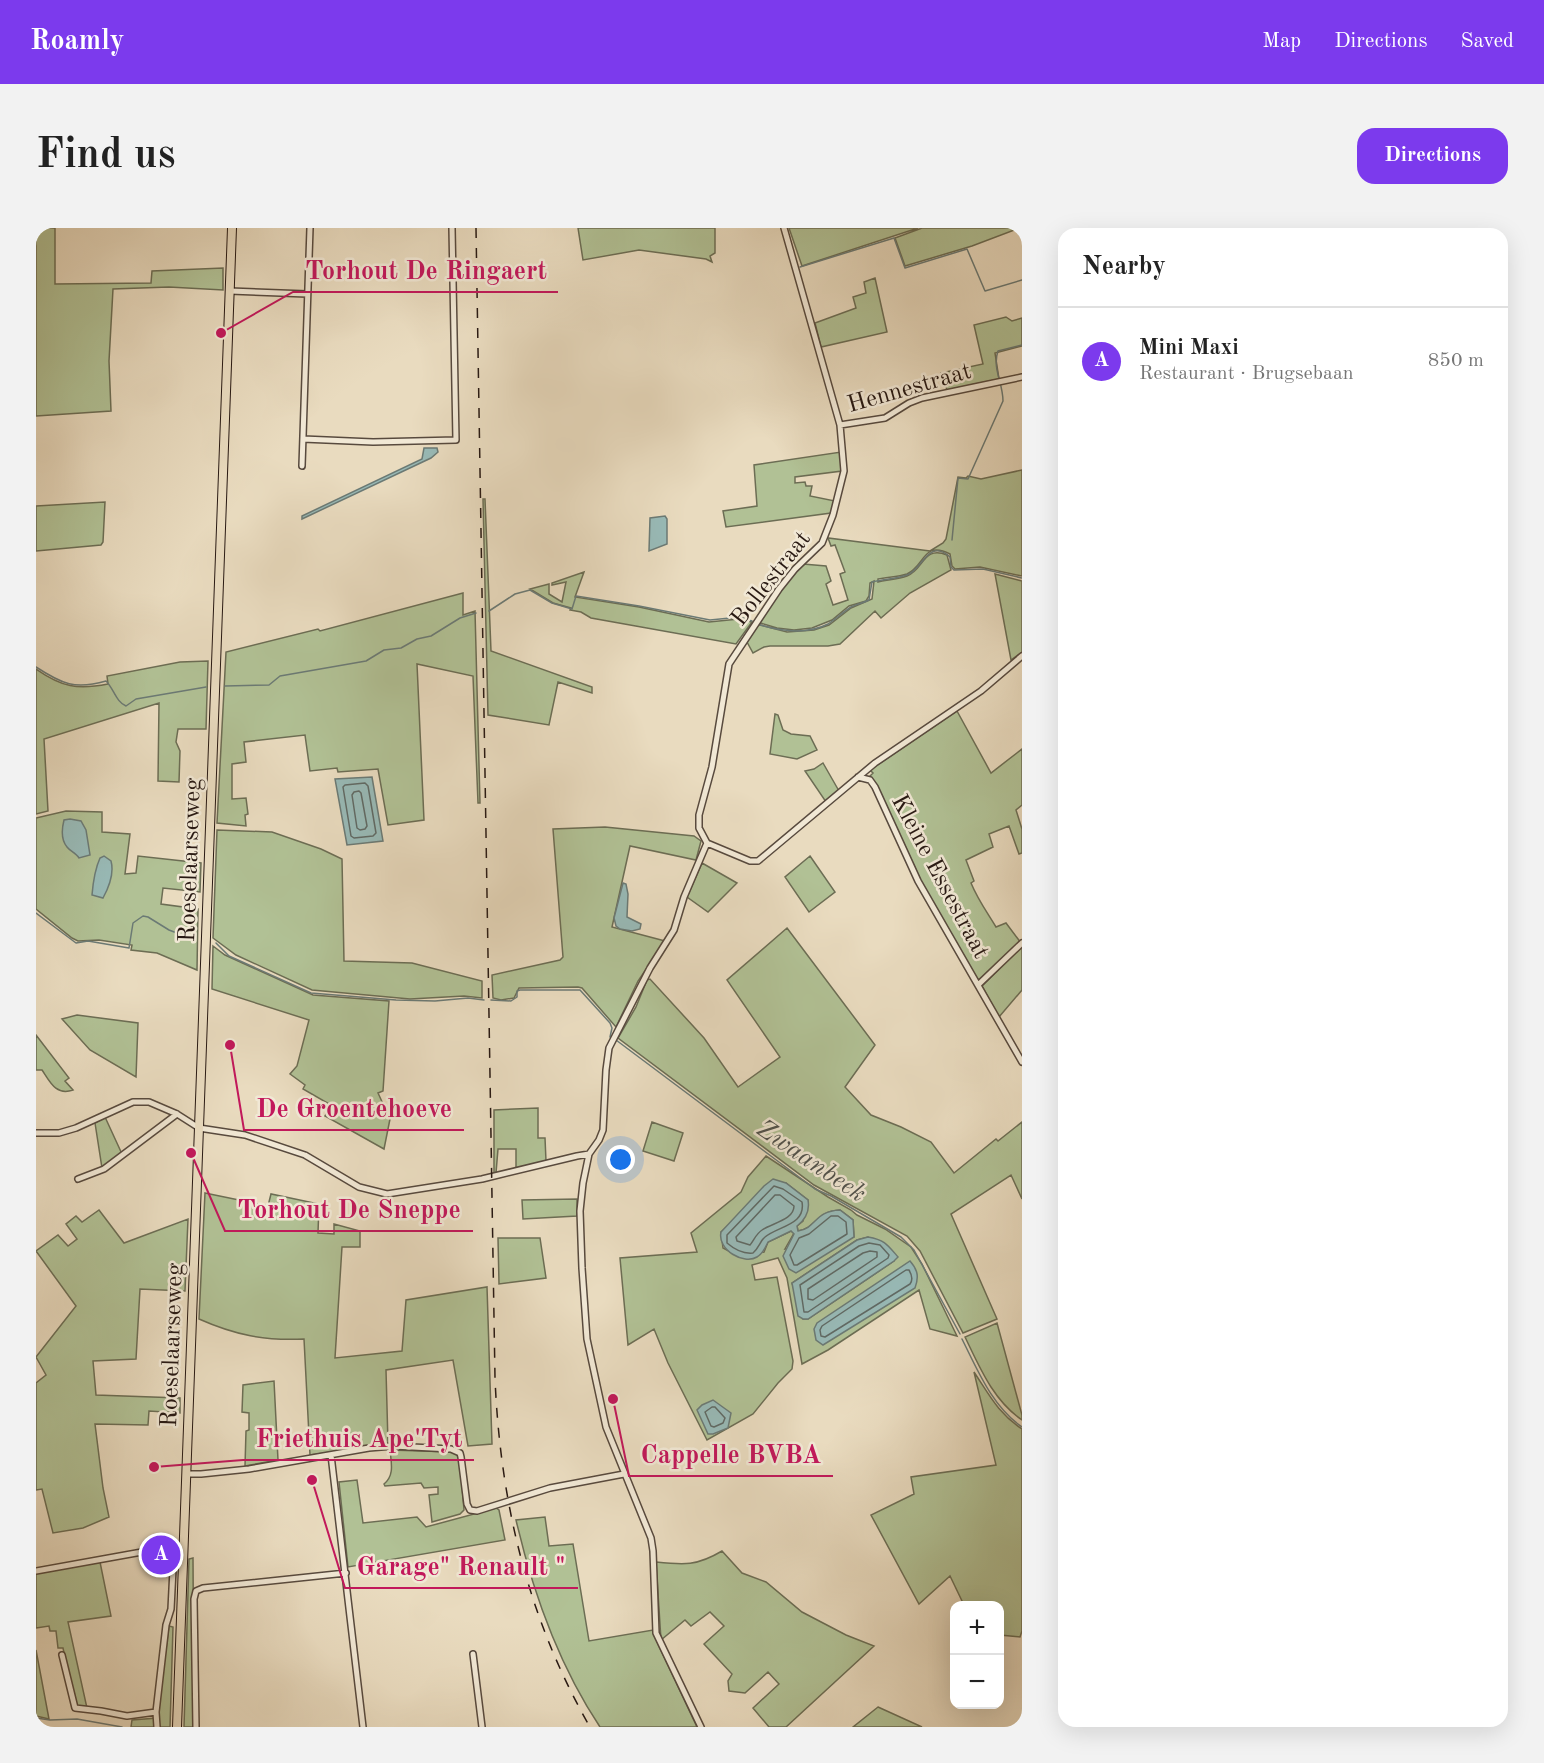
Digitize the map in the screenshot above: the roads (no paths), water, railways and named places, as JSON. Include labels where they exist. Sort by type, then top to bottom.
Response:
[{"type":"main road","name":"Roeselaarseweg","points":[[177,1727],[232,228]]},
{"type":"street","points":[[302,466],[310,228]]},
{"type":"street","points":[[303,440],[374,442],[456,440],[452,228]]},
{"type":"street","name":"Bollestraat","points":[[707,843],[699,828],[699,815],[712,767],[726,671],[763,610],[795,569],[822,543],[827,533],[844,471],[840,425],[784,228]]},
{"type":"street","points":[[1018,228],[1022,233]]},
{"type":"street","points":[[230,291],[307,294]]},
{"type":"street","name":"Hennestraat","points":[[840,425],[885,418],[922,398],[1022,376]]},
{"type":"street","points":[[701,1727],[656,1633],[653,1551],[641,1513],[606,1426],[587,1339],[580,1211],[589,1154],[603,1131],[606,1070],[612,1042],[650,968],[674,930],[684,897],[707,843],[750,861],[758,861],[858,777],[902,743],[981,692],[1022,656]]},
{"type":"street","name":"Kleine Essestraat","points":[[858,777],[870,780],[875,787],[918,881],[1022,1062]]},
{"type":"street","points":[[978,985],[1022,943]]},
{"type":"street","points":[[36,1133],[59,1132],[76,1128],[133,1102],[149,1102],[177,1114],[199,1128],[245,1135],[304,1155],[359,1187],[387,1194],[482,1179],[589,1154]]},
{"type":"street","points":[[78,1179],[104,1169],[177,1114]]},
{"type":"street","points":[[186,1474],[249,1469],[354,1449],[393,1446],[456,1450],[461,1457],[467,1504],[470,1510],[477,1511],[550,1488],[624,1474]]},
{"type":"street","points":[[331,1455],[363,1727]]},
{"type":"street","points":[[157,1727],[156,1712],[166,1625],[171,1609],[174,1549]]},
{"type":"street","points":[[36,1571],[153,1550],[183,1550]]},
{"type":"street","points":[[196,1727],[194,1599],[196,1592],[203,1588],[345,1573]]},
{"type":"street","points":[[473,1654],[482,1727]]},
{"type":"street","points":[[62,1655],[75,1708],[127,1716],[156,1712]]},
{"type":"water","points":[[424,448],[437,448],[438,452],[431,458],[302,519],[302,516],[422,459]]},
{"type":"water","points":[[665,516],[667,544],[649,551],[650,518]]},
{"type":"water","points":[[372,777],[383,841],[347,845],[335,779]]},
{"type":"water","points":[[64,820],[81,821],[86,830],[90,855],[79,858],[65,844],[62,834],[63,823]]},
{"type":"water","points":[[104,856],[111,861],[112,870],[103,898],[92,895],[97,867],[100,858]]},
{"type":"water","points":[[623,883],[626,884],[628,894],[627,917],[641,924],[640,929],[632,931],[616,926],[614,918]]},
{"type":"water","points":[[773,1179],[786,1183],[808,1200],[808,1211],[797,1226],[798,1231],[809,1227],[825,1213],[840,1210],[853,1220],[854,1237],[796,1273],[789,1269],[783,1256],[794,1234],[791,1231],[768,1242],[762,1253],[752,1259],[739,1257],[727,1250],[721,1239],[721,1232]]},
{"type":"water","points":[[868,1237],[885,1243],[898,1257],[808,1319],[798,1316],[792,1283],[857,1240]]},
{"type":"water","points":[[910,1261],[917,1274],[915,1288],[823,1345],[816,1340],[814,1329],[817,1323]]},
{"type":"water","points":[[713,1400],[731,1413],[728,1428],[708,1434],[697,1410]]},
{"type":"waterway","points":[[800,267],[894,238],[905,268],[967,249],[985,291],[1022,280]]},
{"type":"waterway","points":[[952,540],[958,478],[968,479],[1003,401],[996,363],[998,351],[1022,345]]},
{"type":"waterway","points":[[757,624],[792,631],[811,630],[828,624],[851,607],[869,600],[872,582],[907,575],[926,557],[937,551],[950,557],[951,567],[954,570],[983,569],[1022,578]]},
{"type":"waterway","points":[[489,611],[515,594],[530,590],[552,603],[572,609],[576,596],[710,620],[740,617],[752,621]]},
{"type":"waterway","points":[[225,686],[269,685],[280,676],[366,661],[384,650],[401,648],[417,639],[431,636],[460,618],[476,613]]},
{"type":"waterway","points":[[36,667],[69,684],[86,685],[106,681],[120,702],[126,706],[136,699],[206,687]]},
{"type":"waterway","name":"Zwaanbeek","points":[[36,913],[76,943],[88,941],[129,948],[133,923],[143,916],[169,930],[195,940]]},
{"type":"waterway","name":"Zwaanbeek","points":[[216,943],[229,956],[311,993],[396,1000],[435,1001],[468,998],[484,1000]]},
{"type":"waterway","name":"Zwaanbeek","points":[[491,1000],[511,1001],[517,997],[517,991],[520,990],[580,990],[610,1023],[612,1028],[610,1037]]},
{"type":"waterway","name":"Zwaanbeek","points":[[616,1040],[815,1189],[901,1237],[914,1250],[960,1334]]},
{"type":"waterway","name":"Zwaanbeek","points":[[962,1339],[994,1398],[1011,1419],[1022,1427]]},
{"type":"waterway","points":[[36,1718],[77,1719],[122,1727]]},
{"type":"railway","points":[[476,228],[495,1378],[498,1424],[511,1514],[534,1602],[568,1686],[590,1727]]},
{"type":"place","name":"Torhout De Ringaert","points":[[221,333]]},
{"type":"place","name":"De Groentehoeve","points":[[230,1045]]},
{"type":"place","name":"Torhout De Sneppe","points":[[191,1153]]},
{"type":"place","name":"Cappelle BVBA","points":[[613,1399]]},
{"type":"place","name":"Friethuis Ape'Tyt","points":[[154,1467]]},
{"type":"place","name":"Garage\" Renault \"","points":[[312,1480]]},
{"type":"place","name":"Mini Maxi","points":[[161,1555]]}]
